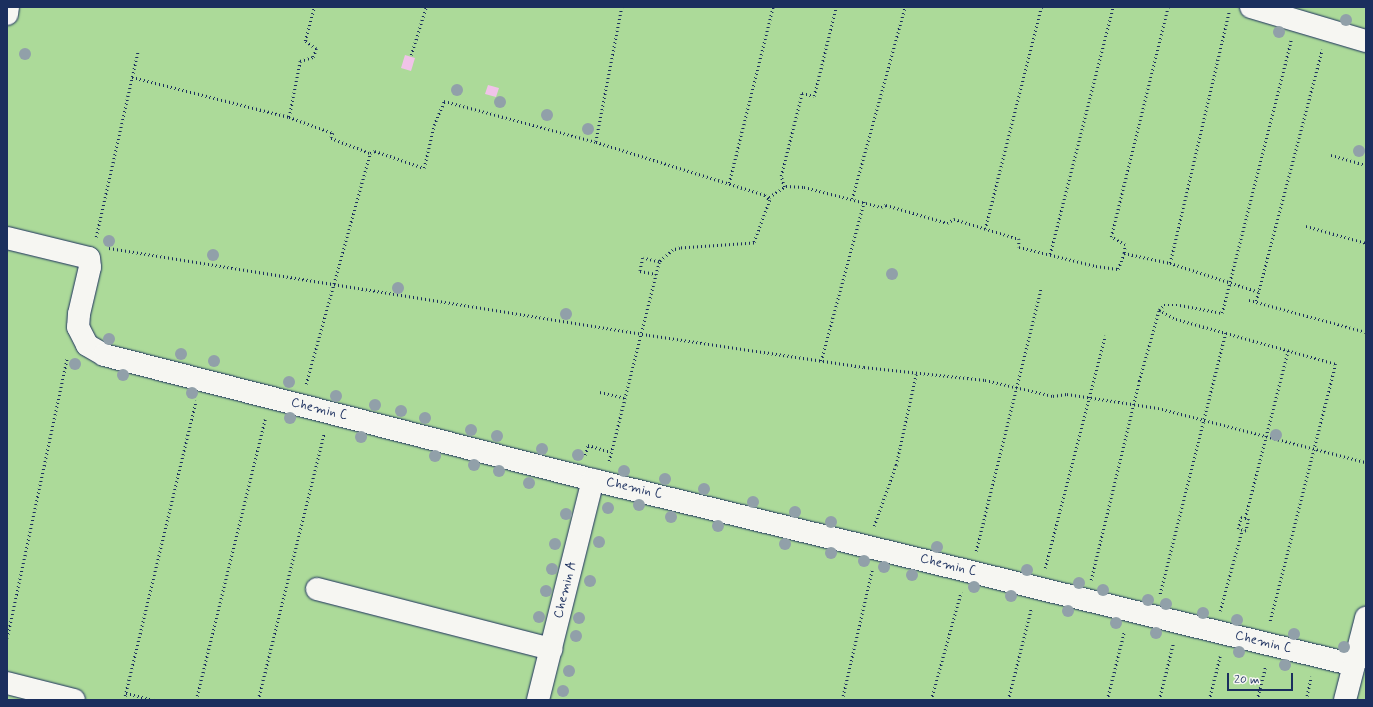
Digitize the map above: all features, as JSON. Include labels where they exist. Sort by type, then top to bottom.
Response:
[{"type":"lane","points":[[7,14],[8,7]]},
{"type":"lane","points":[[1251,7],[1366,41]]},
{"type":"lane","name":"Chemin C","points":[[7,238],[88,258],[90,267],[79,314],[78,327],[83,340],[98,353],[601,473],[1354,665]]},
{"type":"lane","name":"Chemin A","points":[[538,700],[601,473]]},
{"type":"lane","points":[[317,589],[551,649]]},
{"type":"lane","points":[[1345,700],[1366,618]]},
{"type":"lane","points":[[7,683],[74,700]]},
{"type":"path","points":[[289,117],[300,60],[313,57],[316,48],[305,41],[314,7]]},
{"type":"path","points":[[411,55],[426,7]]},
{"type":"path","points":[[596,142],[622,7]]},
{"type":"path","points":[[728,184],[772,7]]},
{"type":"path","points":[[784,187],[781,176],[802,93],[814,96],[836,7]]},
{"type":"path","points":[[852,199],[905,7]]},
{"type":"path","points":[[985,229],[1041,7]]},
{"type":"path","points":[[1050,254],[1112,7]]},
{"type":"path","points":[[769,197],[784,187],[804,187],[881,207],[886,205],[946,223],[954,219],[1019,239],[1019,247],[1118,269],[1124,253],[1125,244],[1111,237],[1168,7]]},
{"type":"path","points":[[1170,263],[1229,9]]},
{"type":"path","points":[[1090,584],[1133,404],[1159,310],[1164,305],[1180,305],[1222,314],[1231,284],[1292,36]]},
{"type":"path","points":[[1256,301],[1323,46]]},
{"type":"path","points":[[94,245],[138,51]]},
{"type":"path","points":[[132,77],[289,117],[333,133],[331,138],[370,153],[375,151],[424,168],[434,126],[444,102],[596,142],[769,197]]},
{"type":"path","points":[[304,388],[370,153]]},
{"type":"path","points":[[1331,154],[1366,165]]},
{"type":"path","points":[[601,473],[611,452],[659,262],[673,250],[754,243],[769,204],[769,197]]},
{"type":"path","points":[[821,360],[864,202]]},
{"type":"path","points":[[1306,226],[1366,243]]},
{"type":"path","points":[[105,247],[641,334],[916,374],[986,380],[1053,396],[1067,394],[1133,404],[1315,447],[1366,462]]},
{"type":"path","points":[[1124,253],[1170,263],[1259,292]]},
{"type":"path","points":[[656,274],[640,271],[643,258],[659,262]]},
{"type":"path","points":[[974,556],[1041,289]]},
{"type":"path","points":[[1250,300],[1366,332]]},
{"type":"path","points":[[1159,310],[1176,319],[1336,364],[1269,628]]},
{"type":"path","points":[[1158,601],[1226,333]]},
{"type":"path","points":[[1044,571],[1105,336]]},
{"type":"path","points":[[1245,518],[1288,350]]},
{"type":"path","points":[[7,638],[67,355]]},
{"type":"path","points":[[872,532],[895,471],[916,374]]},
{"type":"path","points":[[600,392],[625,398]]},
{"type":"path","points":[[124,700],[197,396]]},
{"type":"path","points":[[196,700],[267,414]]},
{"type":"path","points":[[258,700],[326,429]]},
{"type":"path","points":[[583,460],[588,445],[611,452]]},
{"type":"path","points":[[1241,517],[1249,519],[1246,531],[1242,530],[1238,529],[1241,517]]},
{"type":"path","points":[[1219,617],[1242,530]]},
{"type":"path","points":[[842,700],[873,565]]},
{"type":"path","points":[[931,700],[963,586]]},
{"type":"path","points":[[1008,700],[1032,604]]},
{"type":"path","points":[[1107,700],[1125,627]]},
{"type":"path","points":[[1159,700],[1174,640]]},
{"type":"path","points":[[1209,700],[1221,650]]},
{"type":"path","points":[[1257,700],[1267,662]]},
{"type":"path","points":[[1306,700],[1312,673]]},
{"type":"path","points":[[126,693],[154,700]]},
{"type":"green space","points":[[7,7],[1366,7],[1366,700],[7,700]]},
{"type":"building","points":[[405,55],[415,58],[411,71],[401,68]]},
{"type":"building","points":[[488,85],[499,88],[496,97],[485,94]]}]
